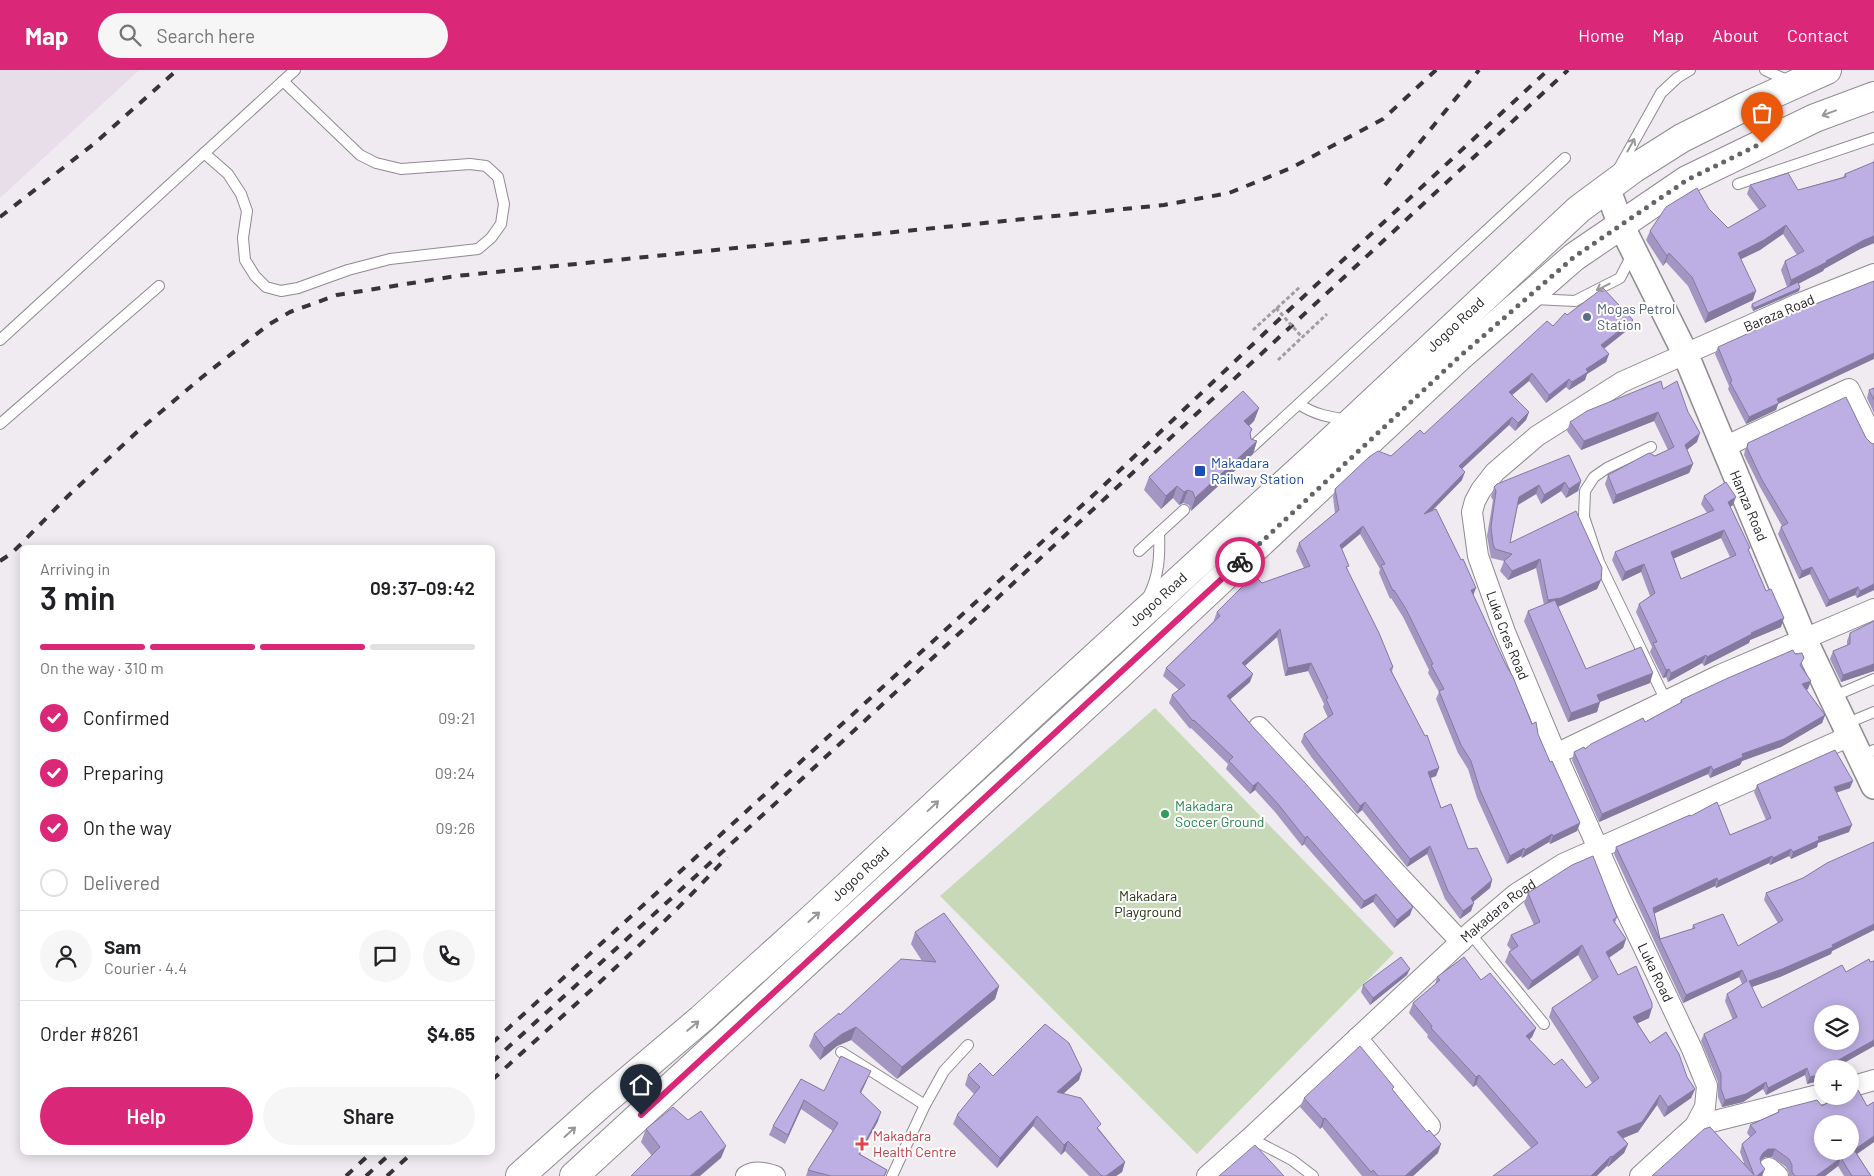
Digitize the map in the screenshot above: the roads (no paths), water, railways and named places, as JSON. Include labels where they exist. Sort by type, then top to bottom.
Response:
[{"type":"main road","name":"Jogoo Road","points":[[520,1176],[741,983],[1491,292],[1579,208],[1633,169],[1682,138],[1744,107],[1827,70]]},
{"type":"main road","name":"Jogoo Road","points":[[574,1176],[1024,760],[1116,678],[1458,358],[1574,257],[1687,180],[1815,118],[1874,96]]},
{"type":"main road","points":[[545,1154],[565,1176]]},
{"type":"street","name":"Hamza Road","points":[[1608,188],[1621,225],[1685,353],[1804,640],[1857,742],[1874,786]]},
{"type":"street","name":"Baraza Road","points":[[1685,353],[1798,304],[1874,274]]},
{"type":"street","name":"Luka Cres Road","points":[[1556,754],[1491,597],[1478,556],[1472,512],[1475,501],[1495,472],[1537,436],[1622,382],[1685,353]]},
{"type":"street","points":[[1724,447],[1849,389],[1874,440]]},
{"type":"street","points":[[1556,754],[1720,675],[1874,609]]},
{"type":"street","points":[[1259,727],[1466,938]]},
{"type":"street","name":"Makadara Road","points":[[1207,1176],[1466,938],[1522,890],[1563,864],[1598,848],[1857,742]]},
{"type":"street","name":"Luka Road","points":[[1556,754],[1620,900],[1692,1049],[1707,1086],[1705,1107],[1695,1126],[1643,1175]]},
{"type":"street","points":[[1357,1038],[1430,1126]]},
{"type":"street","points":[[1859,1084],[1874,1080]]},
{"type":"street","points":[[1695,1126],[1814,1096]]},
{"type":"street","points":[[746,1176],[751,1173],[762,1173],[775,1176]]},
{"type":"lane","points":[[0,340],[295,70]]},
{"type":"lane","points":[[1608,188],[1660,93],[1677,78],[1690,70]]},
{"type":"lane","points":[[1765,70],[1795,84]]},
{"type":"lane","points":[[204,153],[228,174],[241,194],[247,210],[243,238],[245,260],[255,276],[266,287],[281,291],[298,288],[348,270],[390,259],[478,249],[491,238],[501,224],[504,204],[498,177],[486,166],[470,164],[401,169],[376,163],[360,155],[283,81]]},
{"type":"lane","points":[[1738,184],[1874,138]]},
{"type":"lane","points":[[1252,448],[1565,158]]},
{"type":"lane","points":[[1525,298],[1575,301],[1620,278],[1634,252]]},
{"type":"lane","points":[[0,424],[160,286]]},
{"type":"lane","points":[[1299,404],[1311,412],[1323,416],[1352,420]]},
{"type":"lane","points":[[1651,447],[1607,468],[1594,477],[1585,492],[1584,518],[1599,562],[1666,701]]},
{"type":"lane","points":[[1139,551],[1184,510]]},
{"type":"lane","points":[[1138,617],[1155,584],[1157,576],[1160,555],[1159,533]]},
{"type":"lane","points":[[1832,696],[1874,679]]},
{"type":"lane","points":[[1857,742],[1874,712]]},
{"type":"lane","points":[[1466,938],[1544,1024]]},
{"type":"lane","points":[[892,1176],[925,1105],[944,1071],[968,1046]]},
{"type":"lane","points":[[841,1052],[925,1105]]},
{"type":"lane","points":[[1250,1138],[1292,1160],[1314,1176]]},
{"type":"railway","points":[[0,217],[95,143],[177,70]]},
{"type":"railway","points":[[0,561],[12,553],[68,496],[137,432],[268,325],[290,312],[337,295],[456,276],[1164,205],[1229,193],[1291,168],[1383,119],[1436,70]]},
{"type":"railway","points":[[1385,185],[1479,70]]},
{"type":"railway","points":[[495,1040],[1100,489],[1288,311],[1548,70]]},
{"type":"railway","points":[[495,1059],[778,801],[1568,70]]},
{"type":"railway","points":[[495,1077],[642,943],[727,857]]},
{"type":"railway","points":[[346,1176],[369,1155]]},
{"type":"railway","points":[[366,1176],[389,1155]]},
{"type":"railway","points":[[387,1176],[410,1155]]},
{"type":"place","name":"Mogas Petrol Station","points":[[1587,317]]},
{"type":"place","name":"Makadara Railway Station","points":[[1200,471]]},
{"type":"place","name":"Makadara Soccer Ground","points":[[1165,814]]},
{"type":"place","name":"Makadara Health Centre","points":[[862,1144]]},
{"type":"park label","name":"Makadara Playground","points":[[1148,904]]}]
